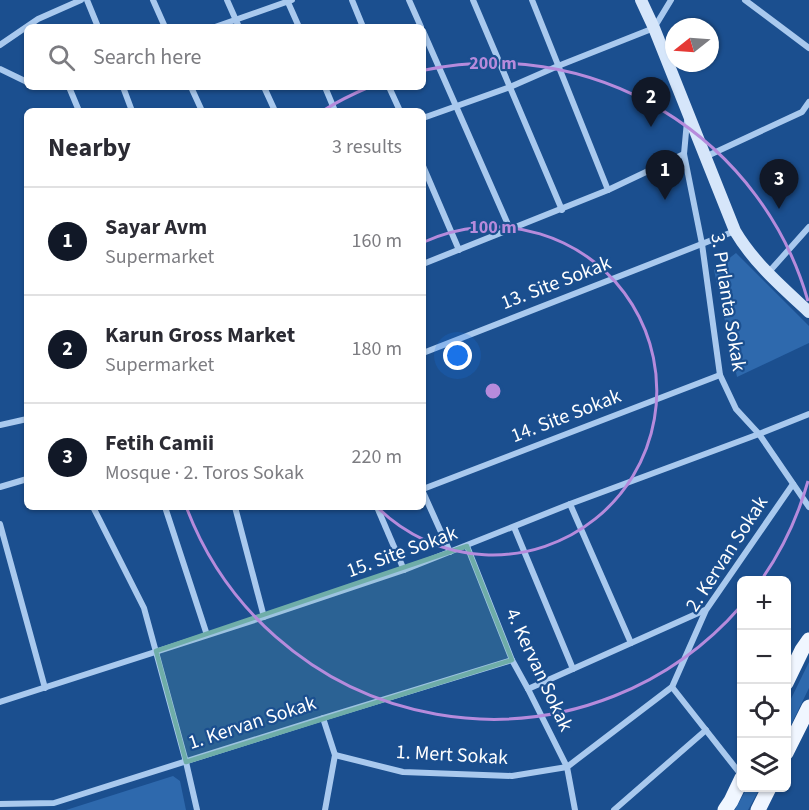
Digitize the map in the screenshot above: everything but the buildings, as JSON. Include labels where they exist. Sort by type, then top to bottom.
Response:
[{"type":"main road","points":[[791,673],[809,640]]},
{"type":"main road","points":[[791,743],[809,707]]},
{"type":"main road","points":[[725,810],[737,787]]},
{"type":"main road","points":[[758,810],[767,792]]},
{"type":"street","points":[[31,24],[81,0]]},
{"type":"street","points":[[87,0],[97,24]]},
{"type":"street","points":[[153,0],[164,24]]},
{"type":"street","points":[[227,0],[238,24]]},
{"type":"street","points":[[223,24],[289,0],[298,24]]},
{"type":"street","points":[[352,0],[362,24]]},
{"type":"street","points":[[409,0],[420,24]]},
{"type":"street","points":[[473,0],[562,210]]},
{"type":"street","points":[[532,0],[609,190]]},
{"type":"street","points":[[641,0],[735,231],[746,250],[767,273],[809,312]]},
{"type":"street","points":[[426,117],[510,87],[654,28],[671,0]]},
{"type":"street","points":[[745,0],[809,48]]},
{"type":"street","points":[[38,19],[40,24]]},
{"type":"street","points":[[0,45],[24,29]]},
{"type":"street","points":[[426,39],[510,230]]},
{"type":"street","points":[[0,69],[24,81]]},
{"type":"street","points":[[70,90],[79,108]]},
{"type":"street","points":[[124,90],[131,108]]},
{"type":"street","points":[[192,90],[201,108]]},
{"type":"street","points":[[265,90],[274,108]]},
{"type":"street","points":[[326,90],[334,108]]},
{"type":"street","points":[[390,90],[399,108]]},
{"type":"street","points":[[705,157],[802,112],[809,102]]},
{"type":"street","name":"3. Pırlanta Sokak","points":[[688,114],[684,154],[702,244],[720,375],[736,409],[759,434],[809,507]]},
{"type":"street","points":[[426,263],[562,210],[684,154]]},
{"type":"street","points":[[426,173],[459,250]]},
{"type":"street","points":[[767,273],[809,227]]},
{"type":"street","name":"13. Site Sokak","points":[[426,352],[735,231]]},
{"type":"street","name":"14. Site Sokak","points":[[426,490],[720,375]]},
{"type":"street","name":"15. Site Sokak","points":[[0,702],[405,570],[570,504],[809,414]]},
{"type":"street","points":[[0,425],[24,420]]},
{"type":"street","points":[[0,487],[24,480]]},
{"type":"street","name":"2. Kervan Sokak","points":[[567,767],[672,687],[706,610],[794,484]]},
{"type":"street","points":[[426,498],[450,552]]},
{"type":"street","points":[[570,504],[631,643]]},
{"type":"street","points":[[95,510],[144,608],[197,810]]},
{"type":"street","points":[[166,510],[207,635]]},
{"type":"street","points":[[236,510],[264,617]]},
{"type":"street","points":[[378,510],[405,570]]},
{"type":"street","points":[[0,524],[45,688]]},
{"type":"street","points":[[514,527],[573,669]]},
{"type":"street","name":"4. Kervan Sokak","points":[[467,546],[512,660],[567,767],[575,810]]},
{"type":"street","points":[[528,689],[706,610]]},
{"type":"street","name":"1. Kervan Sokak","points":[[0,804],[54,807],[323,718],[512,660]]},
{"type":"street","points":[[672,687],[737,772]]},
{"type":"street","points":[[323,718],[335,755],[325,810]]},
{"type":"street","points":[[614,810],[706,730]]},
{"type":"street","name":"1. Mert Sokak","points":[[335,755],[403,772],[512,776],[567,767]]},
{"type":"highlighted area","points":[[467,546],[512,660],[186,762],[156,651]]},
{"type":"shaded area","points":[[736,253],[809,326],[809,343],[737,377],[714,270]]},
{"type":"shaded area","points":[[809,662],[809,688],[791,725],[791,699]]},
{"type":"shaded area","points":[[173,776],[180,781],[186,810],[66,810]]},
{"type":"shaded area","points":[[745,792],[758,792],[748,810],[735,810]]},
{"type":"place","name":"Karun Gross Market","points":[[651,127]]},
{"type":"place","name":"Sayar Avm","points":[[665,200]]},
{"type":"place","name":"Fetih Camii","points":[[779,209]]}]
